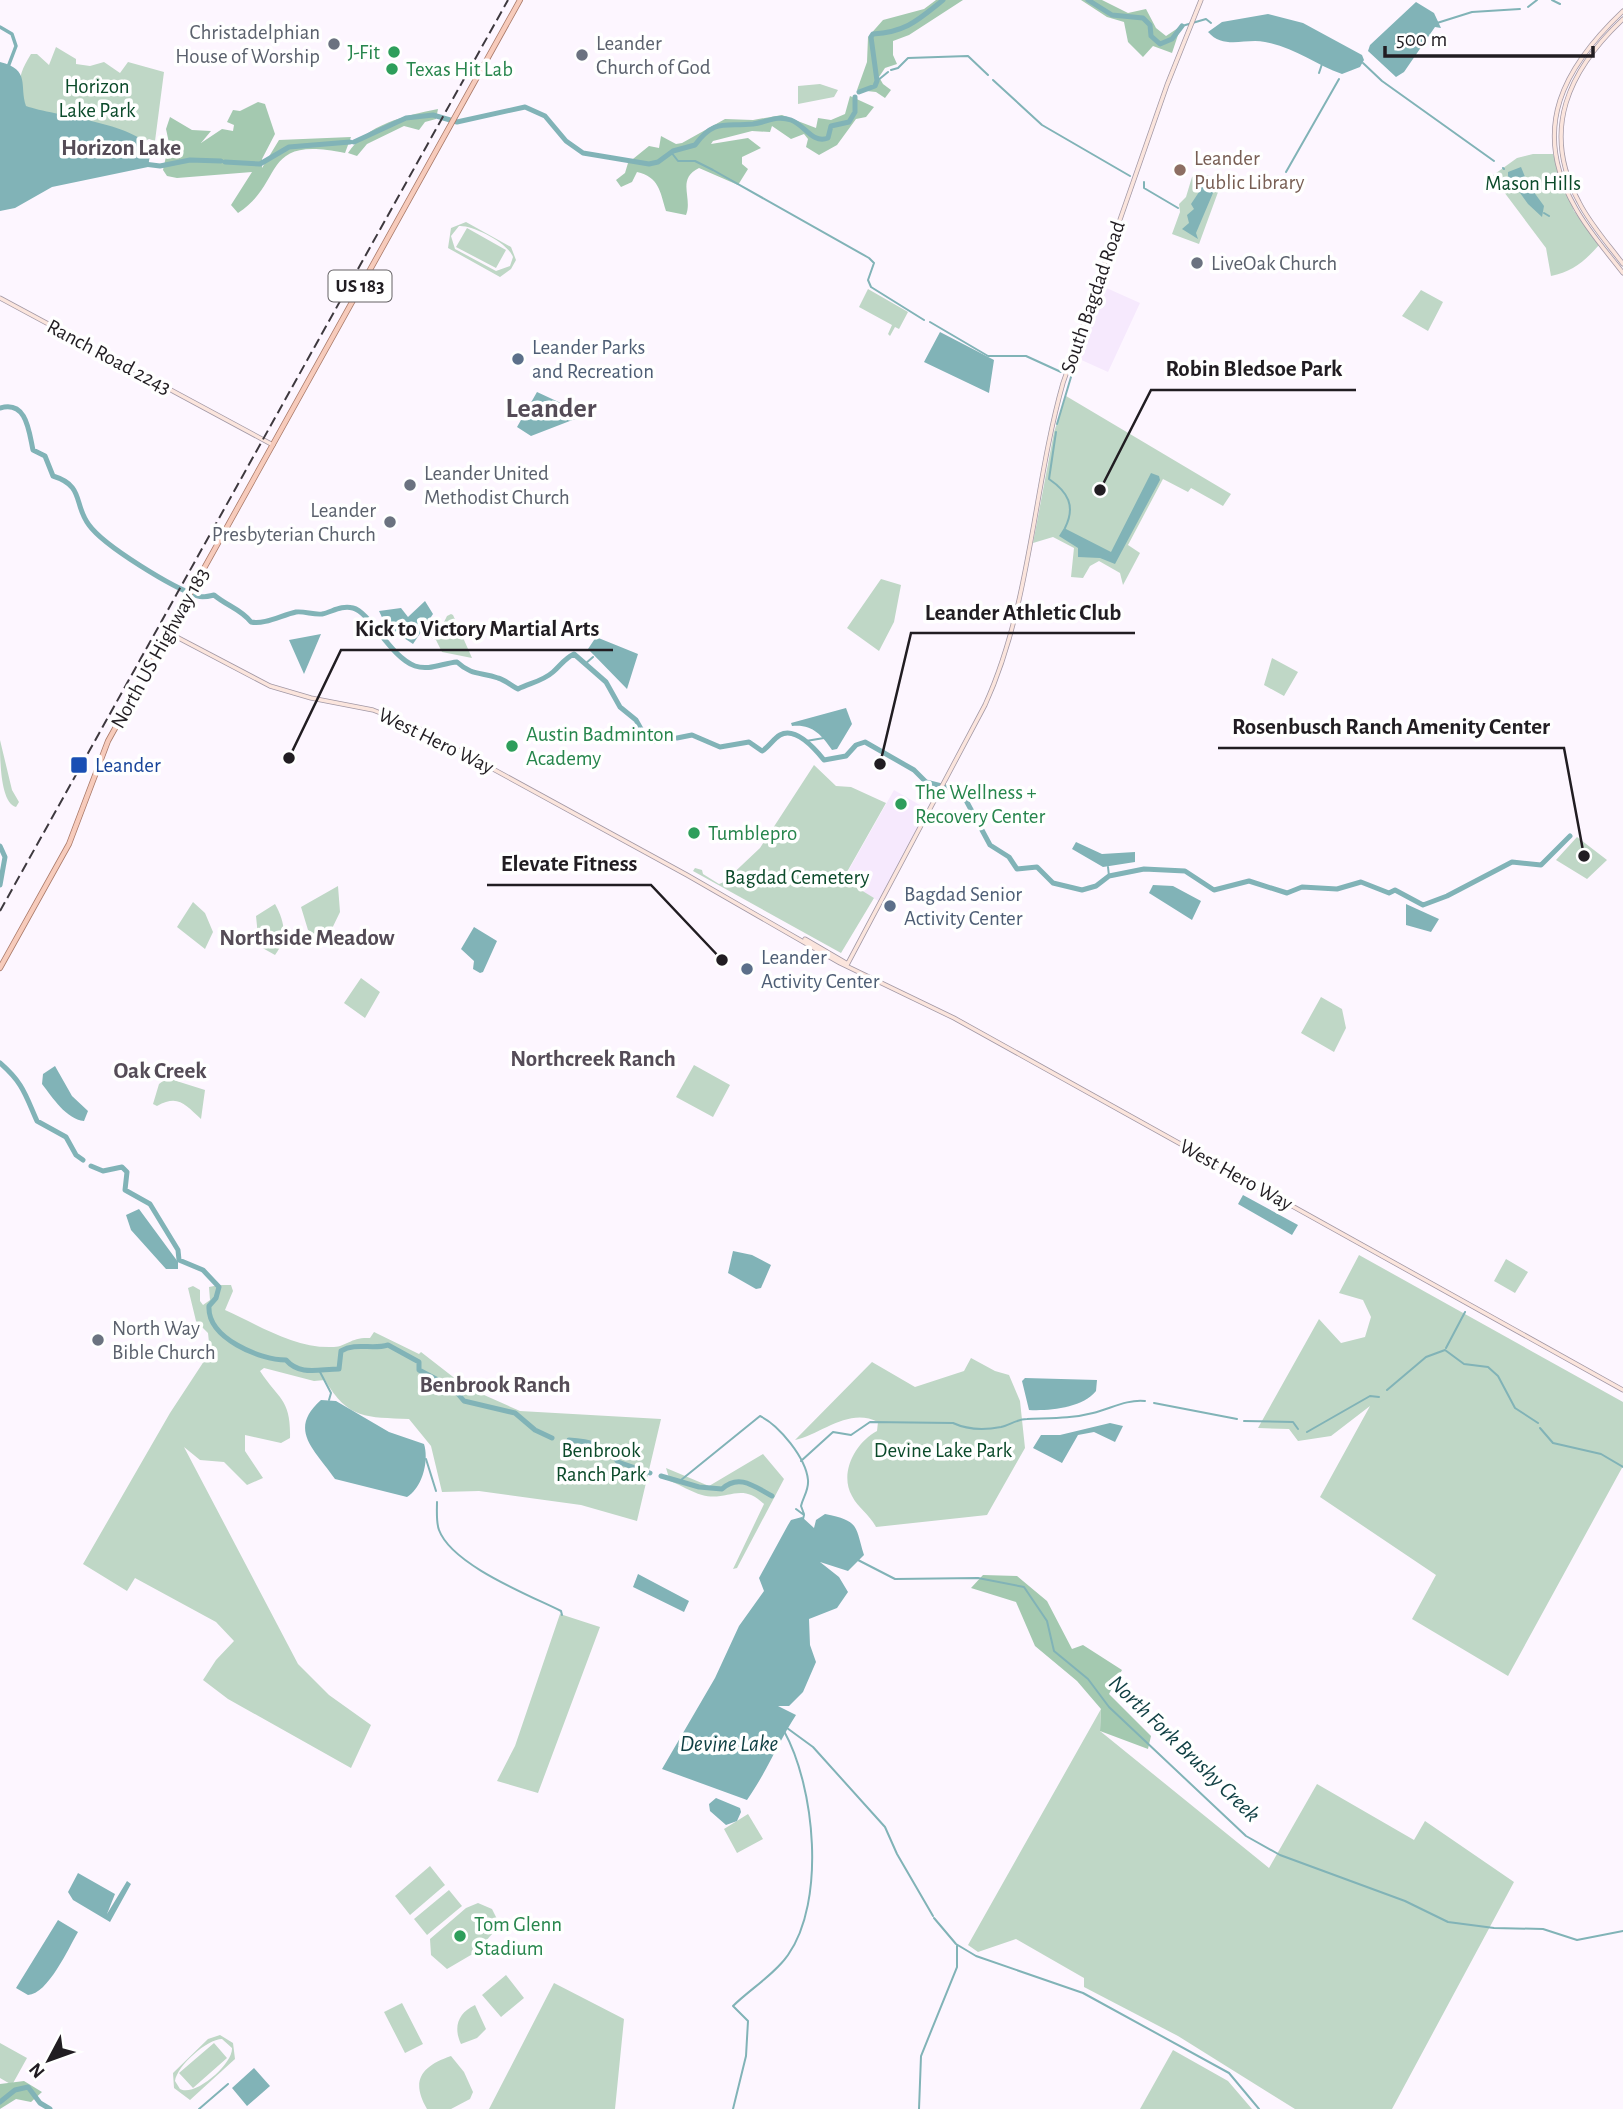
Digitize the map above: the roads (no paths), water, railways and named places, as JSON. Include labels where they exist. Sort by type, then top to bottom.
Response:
[{"type":"main road","name":"US 183","points":[[273,445],[520,0]]},
{"type":"main road","name":"South Bagdad Road","points":[[848,965],[992,691],[1009,642],[1050,427],[1063,383],[1152,127],[1201,0]]},
{"type":"main road","points":[[1623,10],[1595,38],[1570,74],[1559,104],[1556,144],[1560,171],[1571,200],[1623,273]]},
{"type":"main road","points":[[1623,19],[1599,42],[1580,66],[1568,92],[1561,133],[1564,165],[1579,203],[1623,264]]},
{"type":"main road","name":"Ranch Road 2243","points":[[0,298],[273,445]]},
{"type":"main road","name":"North US Highway 183","points":[[0,968],[69,844],[108,741],[273,445]]},
{"type":"main road","name":"West Hero Way","points":[[169,633],[270,686],[312,698],[373,710],[403,721],[802,939],[822,953],[943,1013],[1623,1390]]},
{"type":"water","points":[[1416,2],[1434,13],[1441,28],[1435,27],[1404,72],[1396,77],[1368,51],[1370,45]]},
{"type":"water","points":[[1268,14],[1303,23],[1362,55],[1364,60],[1360,67],[1342,74],[1276,44],[1221,41],[1208,32],[1222,22]]},
{"type":"water","name":"Horizon Lake","points":[[0,62],[10,65],[20,74],[26,106],[129,133],[151,149],[148,167],[52,187],[15,208],[0,211]]},
{"type":"water","points":[[1521,167],[1528,184],[1544,206],[1542,217],[1528,204],[1508,176],[1508,172]]},
{"type":"water","points":[[1201,181],[1211,183],[1213,193],[1196,233],[1198,239],[1182,229],[1189,223],[1187,215],[1194,209],[1191,204],[1201,189]]},
{"type":"water","points":[[940,332],[994,360],[989,393],[924,362]]},
{"type":"water","points":[[537,392],[578,411],[575,419],[531,436],[517,427]]},
{"type":"water","points":[[1151,473],[1159,476],[1160,480],[1115,564],[1100,558],[1078,557],[1078,548],[1059,536],[1064,528],[1111,552]]},
{"type":"water","points":[[425,601],[433,614],[413,644],[386,626],[379,611],[401,608],[408,617]]},
{"type":"water","points":[[321,634],[304,674],[289,640]]},
{"type":"water","points":[[596,637],[638,654],[627,689],[588,649]]},
{"type":"water","points":[[846,708],[852,724],[837,749],[832,750],[811,728],[792,726],[791,723]]},
{"type":"water","points":[[1076,842],[1102,854],[1135,852],[1135,862],[1103,867],[1072,849]]},
{"type":"water","points":[[1153,885],[1173,886],[1201,901],[1192,920],[1149,893]]},
{"type":"water","points":[[1406,904],[1439,919],[1431,932],[1406,925]]},
{"type":"water","points":[[474,927],[497,941],[483,972],[480,973],[473,969],[474,961],[461,949]]},
{"type":"water","points":[[55,1066],[72,1096],[88,1111],[84,1121],[66,1112],[42,1084],[43,1074]]},
{"type":"water","points":[[1243,1195],[1298,1225],[1292,1235],[1238,1204]]},
{"type":"water","points":[[139,1209],[178,1262],[178,1269],[166,1269],[131,1230],[126,1215]]},
{"type":"water","points":[[733,1251],[752,1255],[771,1265],[761,1288],[756,1289],[728,1273]]},
{"type":"water","points":[[1025,1378],[1097,1380],[1096,1391],[1074,1405],[1029,1410],[1022,1381]]},
{"type":"water","points":[[321,1400],[336,1401],[389,1432],[424,1444],[426,1458],[423,1473],[413,1493],[407,1497],[335,1479],[313,1449],[305,1431],[311,1411]]},
{"type":"water","points":[[1110,1423],[1123,1426],[1115,1442],[1094,1432],[1078,1435],[1062,1463],[1033,1448],[1041,1435],[1060,1435]]},
{"type":"water","name":"Devine Lake","points":[[825,1514],[845,1519],[854,1526],[864,1555],[848,1571],[820,1562],[839,1577],[848,1592],[837,1608],[809,1619],[810,1645],[816,1662],[803,1692],[789,1706],[778,1706],[796,1715],[754,1790],[747,1800],[662,1769],[715,1678],[739,1626],[764,1591],[759,1578],[791,1520],[802,1517],[814,1528],[816,1520]]},
{"type":"water","points":[[638,1574],[689,1601],[684,1612],[633,1587]]},
{"type":"water","points":[[716,1798],[740,1808],[737,1821],[726,1825],[710,1811],[709,1804]]},
{"type":"water","points":[[78,1873],[115,1894],[107,1914],[127,1881],[131,1884],[110,1922],[73,1900],[68,1892]]},
{"type":"water","points":[[58,1920],[78,1932],[50,1979],[35,1993],[28,1995],[16,1988]]},
{"type":"water","points":[[254,2068],[270,2086],[247,2106],[232,2088]]},
{"type":"waterway","points":[[859,92],[875,86],[877,81],[871,37],[873,34],[903,28],[943,0]]},
{"type":"waterway","points":[[1088,0],[1112,15],[1143,18],[1150,25],[1151,36],[1160,44],[1172,39],[1182,26]]},
{"type":"waterway","points":[[1528,7],[1537,0]]},
{"type":"waterway","points":[[1552,0],[1560,4]]},
{"type":"waterway","points":[[1437,23],[1472,12],[1520,9]]},
{"type":"waterway","points":[[1182,26],[1206,19],[1211,23]]},
{"type":"waterway","points":[[0,27],[12,34],[16,46],[8,67]]},
{"type":"waterway","points":[[891,70],[898,68],[908,58],[968,56],[988,75]]},
{"type":"waterway","points":[[1363,63],[1382,81],[1494,161]]},
{"type":"waterway","points":[[1319,73],[1322,64]]},
{"type":"waterway","points":[[877,81],[888,72]]},
{"type":"waterway","points":[[1286,172],[1339,79]]},
{"type":"waterway","points":[[993,80],[1042,125],[1130,176]]},
{"type":"waterway","points":[[354,142],[406,118],[433,115],[457,122],[525,107],[545,116],[566,141],[583,153],[649,164],[658,162],[673,151],[695,145],[702,136],[721,125],[786,119],[796,122],[817,138],[828,138],[831,126],[849,122],[855,112],[855,97]]},
{"type":"waterway","points":[[225,162],[260,164],[289,147],[350,142]]},
{"type":"waterway","points":[[671,152],[678,161],[695,161],[713,170],[869,258],[874,263],[868,280],[871,287],[924,320]]},
{"type":"waterway","points":[[144,164],[160,166],[190,160],[221,161]]},
{"type":"waterway","points":[[1144,182],[1144,188],[1178,208]]},
{"type":"waterway","points":[[1544,213],[1549,216]]},
{"type":"waterway","points":[[930,322],[988,356],[1026,356],[1061,372]]},
{"type":"waterway","points":[[1057,424],[1071,377]]},
{"type":"waterway","points":[[0,408],[9,407],[21,413],[28,427],[33,450],[45,456],[53,476],[63,480],[74,490],[84,517],[97,534],[123,555],[187,592],[200,597],[214,595],[256,623],[296,612],[322,614],[341,608],[353,608],[366,617],[397,654],[415,666],[431,667],[457,662],[467,670],[501,679],[518,689],[541,680],[574,654],[606,682],[620,707],[636,720],[645,736],[654,741],[667,739]]},
{"type":"waterway","points":[[1056,432],[1049,479],[1065,494],[1070,506],[1065,528]]},
{"type":"waterway","points":[[585,664],[593,657]]},
{"type":"waterway","points":[[677,738],[692,735],[720,747],[749,742],[762,751],[786,733],[805,740],[824,760],[846,756],[856,745],[865,742],[914,770],[926,782],[961,791],[990,845],[1009,857],[1017,869],[1037,867],[1053,883],[1082,890],[1096,886],[1109,876],[1144,869],[1185,871],[1214,890],[1249,881],[1287,893],[1302,887],[1337,889],[1361,882],[1389,893],[1395,890],[1423,905],[1447,896],[1512,862],[1541,865],[1570,836]]},
{"type":"waterway","points":[[806,741],[824,738]]},
{"type":"waterway","name":"North Fork Brushy Creek","points":[[0,846],[5,857],[0,885]]},
{"type":"waterway","points":[[1108,867],[1109,876]]},
{"type":"waterway","name":"North Fork Brushy Creek","points":[[0,1063],[19,1083],[37,1121],[66,1137],[76,1155],[83,1160]]},
{"type":"waterway","name":"North Fork Brushy Creek","points":[[91,1166],[103,1171],[122,1167],[127,1172],[125,1190],[150,1204],[178,1250],[179,1260],[203,1270],[219,1287],[216,1298],[209,1306],[211,1318],[217,1328],[237,1345],[263,1356],[286,1360],[297,1368],[310,1371],[339,1369],[341,1351],[347,1348],[388,1345],[419,1362],[419,1370],[453,1388],[464,1401],[515,1413],[535,1430],[552,1438]]},
{"type":"waterway","points":[[1446,1348],[1465,1312]]},
{"type":"waterway","points":[[1387,1390],[1426,1357],[1445,1350],[1464,1364],[1488,1367],[1498,1376],[1515,1408],[1538,1423]]},
{"type":"waterway","points":[[319,1370],[331,1393],[329,1400]]},
{"type":"waterway","points":[[1307,1432],[1370,1396],[1379,1397]]},
{"type":"waterway","points":[[801,1461],[833,1432],[851,1435],[870,1422],[953,1423],[989,1429],[1023,1419],[1076,1416],[1125,1403],[1145,1401]]},
{"type":"waterway","points":[[1154,1403],[1237,1419]]},
{"type":"waterway","points":[[681,1480],[760,1416],[783,1434],[802,1462],[808,1480],[801,1506],[804,1514]]},
{"type":"waterway","points":[[1244,1421],[1293,1422],[1298,1429]]},
{"type":"waterway","points":[[1540,1428],[1553,1443],[1601,1454],[1623,1467]]},
{"type":"waterway","name":"North Fork Brushy Creek","points":[[569,1440],[597,1445],[614,1456],[618,1462],[650,1473]]},
{"type":"waterway","points":[[426,1459],[436,1491]]},
{"type":"waterway","name":"North Fork Brushy Creek","points":[[661,1476],[699,1487],[722,1489],[735,1482],[747,1483],[772,1496]]},
{"type":"waterway","points":[[437,1502],[439,1530],[459,1555],[493,1578],[561,1611],[562,1615]]},
{"type":"waterway","name":"North Fork Brushy Creek","points":[[796,1509],[804,1515],[803,1519]]},
{"type":"waterway","name":"North Fork Brushy Creek","points":[[858,1560],[895,1579],[978,1578],[1024,1587],[1047,1621],[1054,1651],[1088,1679],[1109,1707],[1246,1836],[1280,1855],[1405,1901],[1448,1922],[1494,1928],[1543,1929],[1577,1940],[1623,1931]]},
{"type":"waterway","points":[[787,1728],[813,1747],[885,1827],[897,1854],[933,1916]]},
{"type":"waterway","points":[[733,2109],[746,2056],[748,2021],[733,2006],[776,1969],[788,1955],[800,1932],[808,1905],[812,1875],[809,1812],[795,1754],[784,1731]]},
{"type":"waterway","points":[[934,1918],[956,1944],[976,1956],[1083,1993],[1229,2073],[1259,2109]]},
{"type":"waterway","points":[[919,2109],[921,2056],[957,1967],[957,1946]]},
{"type":"waterway","points":[[199,2109],[228,2084]]},
{"type":"waterway","points":[[0,2102],[15,2090],[28,2087],[40,2103],[50,2109]]},
{"type":"railway","points":[[0,911],[508,0]]},
{"type":"place","name":"Christadelphian House of Worship","points":[[334,44]]},
{"type":"place","name":"J-Fit","points":[[394,52]]},
{"type":"place","name":"Leander Church of God","points":[[582,55]]},
{"type":"place","name":"Texas Hit Lab","points":[[392,69]]},
{"type":"place","name":"Leander Public Library","points":[[1180,170]]},
{"type":"place","name":"LiveOak Church","points":[[1197,263]]},
{"type":"place","name":"Leander Parks and Recreation","points":[[518,359]]},
{"type":"place","name":"Leander United Methodist Church","points":[[410,485]]},
{"type":"place","name":"Robin Bledsoe Park","points":[[1100,490]]},
{"type":"place","name":"Leander Presbyterian Church","points":[[390,522]]},
{"type":"place","name":"Austin Badminton Academy","points":[[512,746]]},
{"type":"place","name":"Kick to Victory Martial Arts","points":[[289,758]]},
{"type":"place","name":"Leander Athletic Club","points":[[880,764]]},
{"type":"place","name":"Leander","points":[[79,765]]},
{"type":"place","name":"The Wellness + Recovery Center","points":[[901,804]]},
{"type":"place","name":"Tumblepro","points":[[694,833]]},
{"type":"place","name":"Rosenbusch Ranch Amenity Center","points":[[1584,856]]},
{"type":"place","name":"Bagdad Senior Activity Center","points":[[890,906]]},
{"type":"place","name":"Elevate Fitness","points":[[722,960]]},
{"type":"place","name":"Leander Activity Center","points":[[747,969]]},
{"type":"place","name":"North Way Bible Church","points":[[98,1340]]},
{"type":"place","name":"Tom Glenn Stadium","points":[[460,1936]]},
{"type":"district","name":"Horizon Lake","points":[[121,148]]},
{"type":"district","name":"Leander","points":[[551,409]]},
{"type":"district","name":"Northside Meadow","points":[[307,938]]},
{"type":"district","name":"Northcreek Ranch","points":[[593,1059]]},
{"type":"district","name":"Oak Creek","points":[[160,1071]]},
{"type":"district","name":"Benbrook Ranch","points":[[495,1385]]},
{"type":"park label","name":"Horizon Lake Park","points":[[97,98]]},
{"type":"park label","name":"Mason Hills","points":[[1533,183]]},
{"type":"park label","name":"Bagdad Cemetery","points":[[797,877]]},
{"type":"park label","name":"Devine Lake Park","points":[[943,1450]]},
{"type":"park label","name":"Benbrook Ranch Park","points":[[601,1462]]}]
